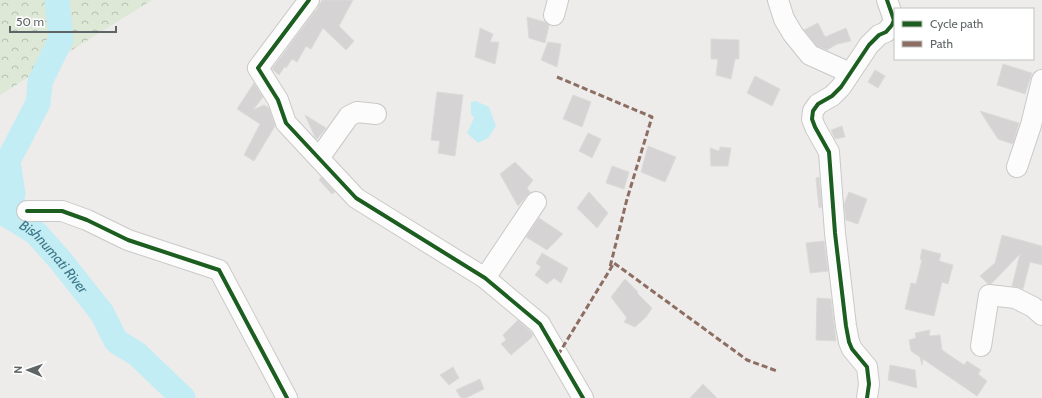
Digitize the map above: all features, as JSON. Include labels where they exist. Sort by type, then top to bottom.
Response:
[{"type":"street","points":[[309,0],[258,68],[278,100],[286,123],[356,198],[486,278],[540,324],[583,398]]},
{"type":"street","points":[[778,0],[784,19],[793,34],[810,55],[850,73]]},
{"type":"street","points":[[869,397],[867,367],[848,342],[835,233],[829,152],[812,119],[813,111],[818,104],[832,96],[841,87],[869,45],[879,34],[886,32],[892,25],[894,20],[887,0]]},
{"type":"street","points":[[1017,167],[1031,125],[1042,80]]},
{"type":"street","points":[[319,158],[349,116],[357,112],[376,114]]},
{"type":"street","points":[[486,278],[536,202]]},
{"type":"street","points":[[27,212],[62,211],[87,220],[128,240],[219,270],[287,398]]},
{"type":"street","points":[[981,346],[989,295],[1015,298],[1033,307],[1042,315]]},
{"type":"green space","points":[[0,0],[152,0],[0,95]]},
{"type":"water","points":[[476,101],[489,107],[496,126],[488,138],[478,143],[467,133],[474,118],[471,114],[471,102]]},
{"type":"building","points":[[322,0],[353,0],[339,26],[354,41],[346,50],[323,28],[311,49],[306,46],[297,62],[292,59],[279,75],[272,69],[316,11]]},
{"type":"building","points":[[527,17],[545,22],[549,25],[545,43],[529,38]]},
{"type":"building","points":[[818,23],[825,37],[846,28],[851,41],[837,44],[827,50],[817,46],[804,30]]},
{"type":"building","points":[[480,28],[493,34],[490,42],[499,42],[495,64],[475,57]]},
{"type":"building","points":[[711,39],[739,40],[739,59],[735,59],[731,79],[716,75],[718,59],[711,59]]},
{"type":"building","points":[[548,42],[561,44],[557,67],[541,60]]},
{"type":"building","points":[[1003,64],[1032,73],[1025,94],[997,85]]},
{"type":"building","points":[[875,70],[885,76],[878,88],[868,82]]},
{"type":"building","points":[[755,76],[780,89],[772,106],[747,93]]},
{"type":"building","points":[[254,83],[263,97],[253,110],[264,105],[269,108],[275,126],[254,161],[244,155],[260,124],[237,109]]},
{"type":"building","points":[[437,92],[463,95],[455,156],[438,153],[440,141],[431,140]]},
{"type":"building","points":[[573,95],[591,102],[582,127],[563,119]]},
{"type":"building","points":[[980,111],[1019,123],[1013,144],[998,139]]},
{"type":"building","points":[[305,115],[326,128],[317,139],[315,137]]},
{"type":"building","points":[[842,126],[845,137],[835,139],[831,130]]},
{"type":"building","points":[[588,133],[601,139],[592,158],[579,151]]},
{"type":"building","points":[[648,146],[676,157],[665,182],[641,172]]},
{"type":"building","points":[[720,147],[731,148],[728,166],[711,166],[710,148],[719,151]]},
{"type":"building","points":[[515,162],[533,180],[527,188],[530,192],[518,206],[500,174]]},
{"type":"building","points":[[612,166],[629,172],[624,189],[606,183]]},
{"type":"building","points":[[321,177],[335,192],[332,194],[319,180]]},
{"type":"building","points":[[819,177],[822,207],[819,208],[816,178]]},
{"type":"building","points":[[589,192],[608,213],[597,228],[577,208]]},
{"type":"building","points":[[849,192],[867,199],[858,224],[846,220],[844,204]]},
{"type":"building","points":[[539,218],[563,234],[547,250],[526,237]]},
{"type":"building","points":[[1002,235],[1042,246],[1042,265],[1030,262],[1023,289],[1012,286],[1020,254],[991,284],[988,284],[980,276],[995,263]]},
{"type":"building","points":[[824,241],[828,271],[810,273],[806,243]]},
{"type":"building","points":[[922,249],[941,254],[939,261],[953,265],[948,284],[942,282],[934,316],[905,309],[911,283],[916,284],[922,260],[920,259]]},
{"type":"building","points":[[542,253],[568,268],[561,283],[554,278],[547,284],[535,275],[541,267],[536,263]]},
{"type":"building","points":[[625,279],[652,308],[646,317],[635,327],[624,322],[627,318],[611,297]]},
{"type":"building","points":[[817,298],[831,299],[836,341],[816,340]]},
{"type":"building","points":[[518,320],[533,335],[511,355],[501,344],[506,340],[503,335]]},
{"type":"building","points":[[930,330],[929,336],[940,335],[942,350],[964,365],[967,361],[981,370],[978,374],[987,381],[977,396],[923,359],[922,365],[920,357],[911,351],[909,340],[916,338],[915,333]]},
{"type":"building","points":[[890,365],[915,370],[917,388],[888,380]]},
{"type":"building","points":[[453,367],[459,378],[449,385],[440,375]]},
{"type":"building","points":[[480,379],[484,389],[466,398],[461,398],[456,390]]},
{"type":"building","points":[[703,384],[717,398],[690,398]]},
{"type":"waterway","name":"Bishnumati River","points":[[57,0],[61,39],[40,82],[38,103],[8,161],[13,194],[7,215],[36,233],[60,260],[102,313],[116,341],[137,354],[183,398]]},
{"type":"marked path","points":[[557,77],[652,117],[627,199],[610,267]]},
{"type":"marked path","points":[[558,355],[614,263],[747,360],[777,371]]},
{"type":"cycle path","points":[[309,0],[258,68],[278,100],[286,123],[356,198],[485,278],[540,324],[583,398]]},
{"type":"cycle path","points":[[867,398],[869,384],[867,367],[852,349],[846,326],[835,233],[829,152],[812,119],[813,111],[818,104],[832,96],[841,87],[869,45],[879,35],[886,32],[892,25],[894,20],[887,0]]},
{"type":"cycle path","points":[[27,211],[62,211],[87,220],[128,240],[219,270],[287,398]]}]
